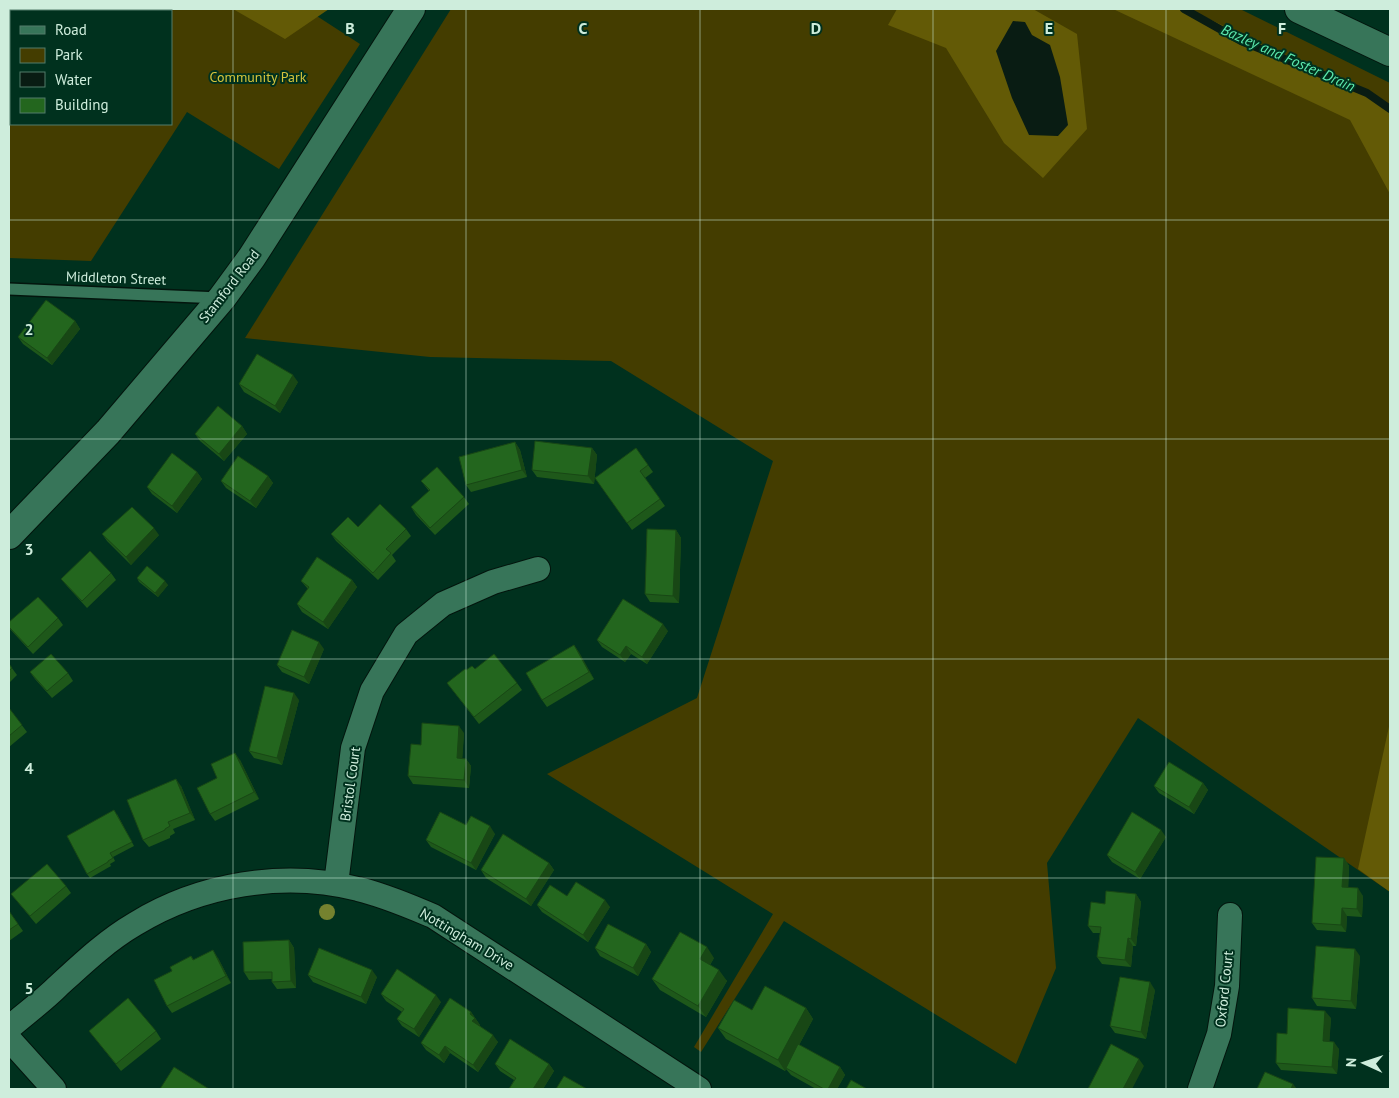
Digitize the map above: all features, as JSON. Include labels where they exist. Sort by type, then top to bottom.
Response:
[{"type":"street","name":"Stamford Road","points":[[9,535],[108,432],[222,298],[252,258],[412,9]]},
{"type":"street","points":[[1299,9],[1390,52]]},
{"type":"street","name":"Bristol Court","points":[[336,884],[353,748],[372,691],[406,634],[443,604],[494,582],[538,569]]},
{"type":"street","name":"Nottingham Drive","points":[[9,1028],[109,942],[135,923],[175,904],[207,892],[262,882],[288,880],[336,884],[398,901],[433,916],[698,1089]]},
{"type":"street","name":"Oxford Court","points":[[1200,1089],[1219,1034],[1227,986],[1230,915]]},
{"type":"street","points":[[9,1039],[54,1089]]},
{"type":"lane","name":"Middleton Street","points":[[9,289],[222,298]]},
{"type":"green space","name":"Community Park","points":[[9,9],[306,9],[360,44],[279,169],[187,112],[91,261],[9,258]]},
{"type":"green space","points":[[451,9],[1240,9],[1390,83],[1390,892],[1138,718],[1047,863],[1056,968],[1016,1064],[784,921],[701,1052],[694,1047],[773,914],[547,774],[697,698],[773,461],[611,361],[430,357],[245,338]]},
{"type":"shaded area","points":[[233,9],[329,9],[285,39]]},
{"type":"shaded area","points":[[897,9],[1033,9],[1077,34],[1087,129],[1043,178],[1004,143],[946,48],[888,25]]},
{"type":"shaded area","points":[[1113,9],[1189,9],[1390,107],[1390,194],[1350,120]]},
{"type":"shaded area","points":[[1390,722],[1390,892],[1358,869]]},
{"type":"water","points":[[1013,21],[1025,22],[1032,35],[1050,45],[1060,77],[1068,125],[1058,136],[1029,135],[1012,98],[996,51]]},
{"type":"building","points":[[46,300],[75,321],[47,358],[18,337]]},
{"type":"building","points":[[257,354],[293,375],[275,406],[239,384]]},
{"type":"building","points":[[218,406],[242,426],[219,454],[195,434]]},
{"type":"building","points":[[535,441],[592,448],[588,476],[532,470]]},
{"type":"building","points":[[515,442],[522,470],[466,485],[459,457]]},
{"type":"building","points":[[636,448],[648,465],[640,471],[660,499],[627,523],[595,478]]},
{"type":"building","points":[[172,453],[197,472],[172,506],[147,487]]},
{"type":"building","points":[[238,456],[268,476],[250,501],[221,481]]},
{"type":"building","points":[[437,467],[464,497],[430,528],[411,507],[430,490],[421,481]]},
{"type":"building","points":[[380,504],[406,529],[386,549],[391,553],[373,573],[331,534],[348,517],[358,527]]},
{"type":"building","points":[[132,507],[154,528],[126,557],[102,534]]},
{"type":"building","points":[[647,529],[676,530],[673,596],[645,594]]},
{"type":"building","points":[[90,551],[111,573],[82,601],[61,579]]},
{"type":"building","points":[[317,557],[352,580],[323,622],[297,604],[309,587],[301,581]]},
{"type":"building","points":[[147,566],[165,581],[155,593],[137,578]]},
{"type":"building","points":[[38,597],[58,618],[28,647],[9,627],[9,622]]},
{"type":"building","points":[[623,599],[663,624],[642,657],[626,646],[620,655],[597,640]]},
{"type":"building","points":[[292,630],[319,642],[304,677],[277,665]]},
{"type":"building","points":[[574,645],[589,672],[542,700],[526,673]]},
{"type":"building","points":[[51,654],[68,673],[47,691],[30,672]]},
{"type":"building","points":[[494,654],[517,683],[474,717],[447,683],[465,669],[472,666],[475,669]]},
{"type":"building","points":[[265,686],[294,693],[277,758],[249,751]]},
{"type":"building","points":[[9,708],[22,725],[9,736]]},
{"type":"building","points":[[422,723],[459,726],[457,758],[466,759],[464,780],[408,776],[411,744],[421,745]]},
{"type":"building","points":[[235,753],[254,792],[210,814],[197,788],[217,778],[211,764]]},
{"type":"building","points":[[1169,762],[1203,783],[1189,807],[1154,786]]},
{"type":"building","points":[[176,779],[190,813],[168,822],[170,826],[165,830],[143,840],[127,800]]},
{"type":"building","points":[[114,810],[132,842],[110,853],[113,858],[87,874],[67,836]]},
{"type":"building","points":[[440,812],[466,825],[471,816],[490,826],[471,863],[426,840]]},
{"type":"building","points":[[1132,812],[1161,830],[1135,872],[1107,855]]},
{"type":"building","points":[[503,834],[549,863],[526,899],[481,870]]},
{"type":"building","points":[[1316,857],[1344,858],[1342,887],[1358,888],[1357,909],[1342,908],[1341,925],[1312,923]]},
{"type":"building","points":[[47,864],[66,886],[30,916],[11,894]]},
{"type":"building","points":[[576,882],[605,900],[583,935],[537,905],[550,885],[567,896]]},
{"type":"building","points":[[1106,891],[1136,894],[1131,939],[1128,938],[1125,960],[1097,957],[1101,927],[1088,926],[1091,902],[1105,904]]},
{"type":"building","points":[[9,911],[18,924],[9,930]]},
{"type":"building","points":[[608,924],[646,944],[633,968],[595,948]]},
{"type":"building","points":[[680,932],[707,947],[700,959],[719,970],[698,1006],[652,979]]},
{"type":"building","points":[[289,940],[291,981],[272,982],[272,972],[244,972],[243,942]]},
{"type":"building","points":[[1316,946],[1355,949],[1351,1001],[1312,998]]},
{"type":"building","points":[[319,948],[372,970],[361,997],[308,975]]},
{"type":"building","points":[[213,950],[226,976],[167,1006],[154,980],[172,971],[170,967],[191,956],[193,960]]},
{"type":"building","points":[[397,969],[436,995],[414,1029],[397,1019],[404,1009],[381,994]]},
{"type":"building","points":[[1120,977],[1150,982],[1141,1032],[1110,1026]]},
{"type":"building","points":[[765,986],[806,1008],[778,1060],[718,1028],[734,1000],[752,1010]]},
{"type":"building","points":[[128,998],[156,1031],[116,1064],[89,1031]]},
{"type":"building","points":[[450,998],[471,1012],[470,1014],[475,1018],[472,1021],[493,1035],[473,1065],[445,1046],[439,1055],[421,1043]]},
{"type":"building","points":[[1288,1008],[1325,1011],[1323,1041],[1334,1042],[1332,1067],[1276,1063],[1277,1033],[1287,1034]]},
{"type":"building","points":[[510,1039],[549,1064],[533,1089],[509,1089],[516,1078],[495,1064]]},
{"type":"building","points":[[798,1044],[840,1067],[828,1089],[824,1089],[786,1068]]},
{"type":"building","points":[[1111,1044],[1139,1059],[1123,1089],[1088,1089]]},
{"type":"building","points":[[174,1067],[209,1089],[160,1089]]},
{"type":"building","points":[[1265,1072],[1293,1084],[1291,1089],[1257,1089]]},
{"type":"building","points":[[564,1076],[587,1089],[556,1089]]},
{"type":"building","points":[[851,1080],[867,1089],[846,1089]]},
{"type":"waterway","name":"Bazley and Foster Drain","points":[[1184,9],[1241,41],[1367,93],[1390,109]]}]
